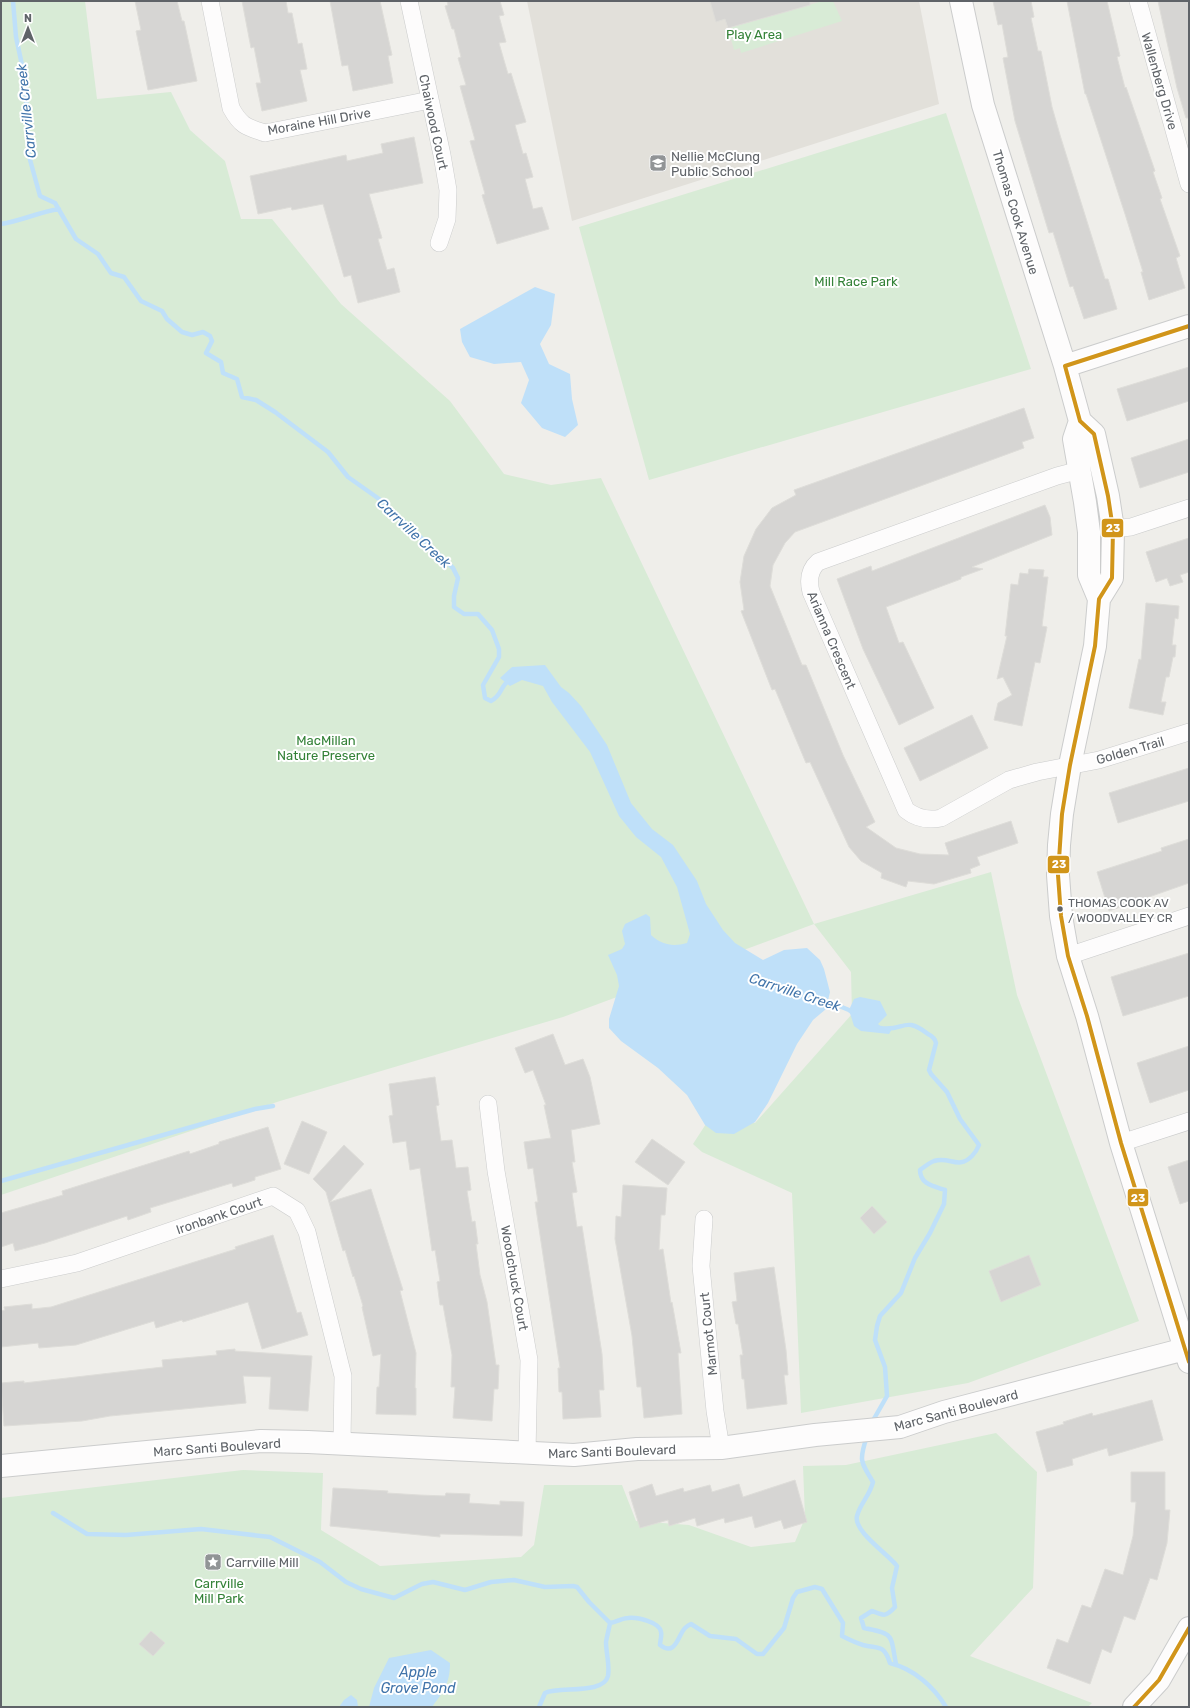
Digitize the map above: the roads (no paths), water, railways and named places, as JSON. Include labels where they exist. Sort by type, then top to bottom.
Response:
[{"type":"street","name":"Moraine Hill Drive","points":[[210,1],[231,108],[238,120],[249,128],[265,133],[430,100]]},
{"type":"street","name":"Chaiwood Court","points":[[409,1],[448,190],[447,219],[438,243]]},
{"type":"street","name":"Thomas Cook Avenue","points":[[961,1],[982,105],[1065,366],[1080,421]]},
{"type":"street","name":"Wallenberg Drive","points":[[1138,1],[1189,184]]},
{"type":"street","points":[[1065,366],[1189,326]]},
{"type":"street","points":[[1099,599],[1088,575],[1089,532],[1074,439],[1080,421],[1094,434],[1108,496],[1113,529],[1112,578],[1099,599],[1095,646],[1070,765],[1059,845],[1058,875],[1061,916],[1068,956],[1087,1016],[1121,1143],[1188,1353]]},
{"type":"street","name":"Arianna Crescent","points":[[1070,765],[1036,772],[1009,780],[941,818],[933,820],[914,816],[906,810],[808,583],[813,566],[818,562],[1057,476],[1080,470]]},
{"type":"street","points":[[1113,529],[1131,527],[1189,508]]},
{"type":"street","name":"Golden Trail","points":[[1070,765],[1113,756],[1189,732]]},
{"type":"street","points":[[1068,956],[1189,916]]},
{"type":"street","name":"Woodchuck Court","points":[[488,1104],[496,1171],[529,1360],[527,1453]]},
{"type":"street","points":[[1121,1143],[1189,1121]]},
{"type":"street","name":"Ironbank Court","points":[[1,1279],[77,1263],[273,1196],[298,1212],[307,1232],[343,1376],[342,1444]]},
{"type":"street","name":"Marmot Court","points":[[704,1219],[701,1266],[715,1411],[721,1448]]},
{"type":"street","name":"Marc Santi Boulevard","points":[[1,1466],[261,1441],[574,1455],[637,1449],[721,1448],[815,1435],[900,1427],[944,1412],[1188,1353]]},
{"type":"street","points":[[1134,1707],[1159,1680],[1189,1628]]},
{"type":"water","points":[[535,287],[555,294],[551,325],[540,344],[549,364],[570,374],[572,399],[578,425],[565,437],[542,428],[521,403],[529,380],[521,362],[494,364],[470,357],[462,342],[460,329]]},
{"type":"water","points":[[545,665],[561,687],[581,706],[607,745],[631,803],[652,829],[673,845],[697,881],[706,904],[723,930],[735,943],[763,960],[784,950],[807,948],[820,960],[824,969],[830,992],[826,1009],[813,1020],[797,1044],[768,1103],[755,1122],[734,1134],[716,1133],[705,1125],[687,1095],[658,1068],[621,1041],[609,1028],[609,1019],[619,986],[617,975],[608,955],[622,949],[625,944],[622,931],[625,924],[646,914],[650,917],[651,935],[659,941],[672,945],[687,943],[690,934],[677,887],[661,857],[636,837],[619,816],[590,752],[552,702],[543,686],[522,680],[510,686],[500,678],[512,667]]},
{"type":"water","points":[[860,997],[880,1001],[887,1015],[878,1024],[884,1029],[892,1029],[889,1034],[861,1031],[854,1026],[849,1010],[854,999]]},
{"type":"water","name":"Apple Grove Pond","points":[[431,1650],[450,1663],[449,1676],[446,1686],[432,1707],[369,1707],[374,1688],[389,1658]]},
{"type":"water","name":"Apple Grove Pond","points":[[351,1695],[357,1700],[358,1707],[339,1707],[344,1700]]},
{"type":"waterway","name":"Carrville Creek","points":[[13,1],[16,37],[25,79],[29,156],[40,196],[55,203],[76,239],[98,254],[111,273],[124,277],[141,301],[162,311],[167,319],[182,332],[192,335],[203,332],[210,336],[212,341],[206,353],[221,362],[223,373],[237,379],[242,397],[256,400],[275,412],[328,452],[348,477],[382,501],[453,568],[458,578],[454,596],[454,607],[464,614],[478,614],[492,630],[499,649],[499,657],[483,685],[485,698],[491,701],[495,699],[504,685],[510,680]]},
{"type":"waterway","points":[[1,224],[59,209]]},
{"type":"waterway","name":"Carrville Creek","points":[[822,999],[853,1013]]},
{"type":"waterway","name":"Carrville Creek","points":[[871,1424],[887,1396],[885,1367],[875,1340],[880,1316],[901,1293],[915,1258],[930,1233],[944,1204],[945,1190],[928,1184],[922,1178],[920,1170],[934,1161],[945,1160],[962,1162],[967,1160],[972,1156],[979,1145],[960,1119],[947,1092],[929,1070],[936,1043],[934,1038],[920,1028],[908,1025],[888,1029],[880,1028]]},
{"type":"waterway","points":[[1,1181],[255,1109],[273,1106]]},
{"type":"waterway","name":"Carrville Creek","points":[[867,1436],[862,1460],[863,1465],[873,1482],[870,1491],[860,1507],[857,1522],[872,1542],[897,1566],[892,1588],[895,1607],[885,1615],[872,1611],[861,1618],[864,1628],[881,1632],[889,1637],[893,1647],[896,1664]]},
{"type":"waterway","points":[[53,1513],[87,1534],[126,1535],[201,1529],[270,1537],[320,1562],[346,1582],[361,1589],[394,1598],[422,1584],[433,1582],[465,1590],[491,1582],[514,1580],[545,1587],[573,1586],[577,1587],[589,1602],[610,1623]]},
{"type":"waterway","points":[[610,1623],[632,1618],[642,1619],[657,1625],[661,1632],[660,1645],[665,1648],[673,1647],[685,1628],[691,1624],[710,1636],[736,1639],[757,1654],[763,1654],[784,1628],[793,1598],[797,1592],[815,1587],[822,1589],[843,1623],[842,1636],[860,1644],[877,1647],[883,1650],[886,1653],[890,1663],[915,1674],[936,1693],[946,1707]]},
{"type":"waterway","points":[[539,1707],[545,1693],[560,1690],[590,1688],[598,1686],[604,1682],[608,1676],[606,1642],[610,1623]]},
{"type":"place","name":"Nellie McClung Public School","points":[[658,163]]},
{"type":"place","name":"THOMAS COOK AV / WOODVALLEY CR","points":[[1060,909]]},
{"type":"place","name":"Carrville Mill","points":[[213,1562]]},
{"type":"park label","name":"Play Area","points":[[754,34]]},
{"type":"park label","name":"Mill Race Park","points":[[856,281]]},
{"type":"park label","name":"MacMillan Nature Preserve","points":[[326,748]]},
{"type":"park label","name":"Carrville Mill Park","points":[[219,1590]]}]
